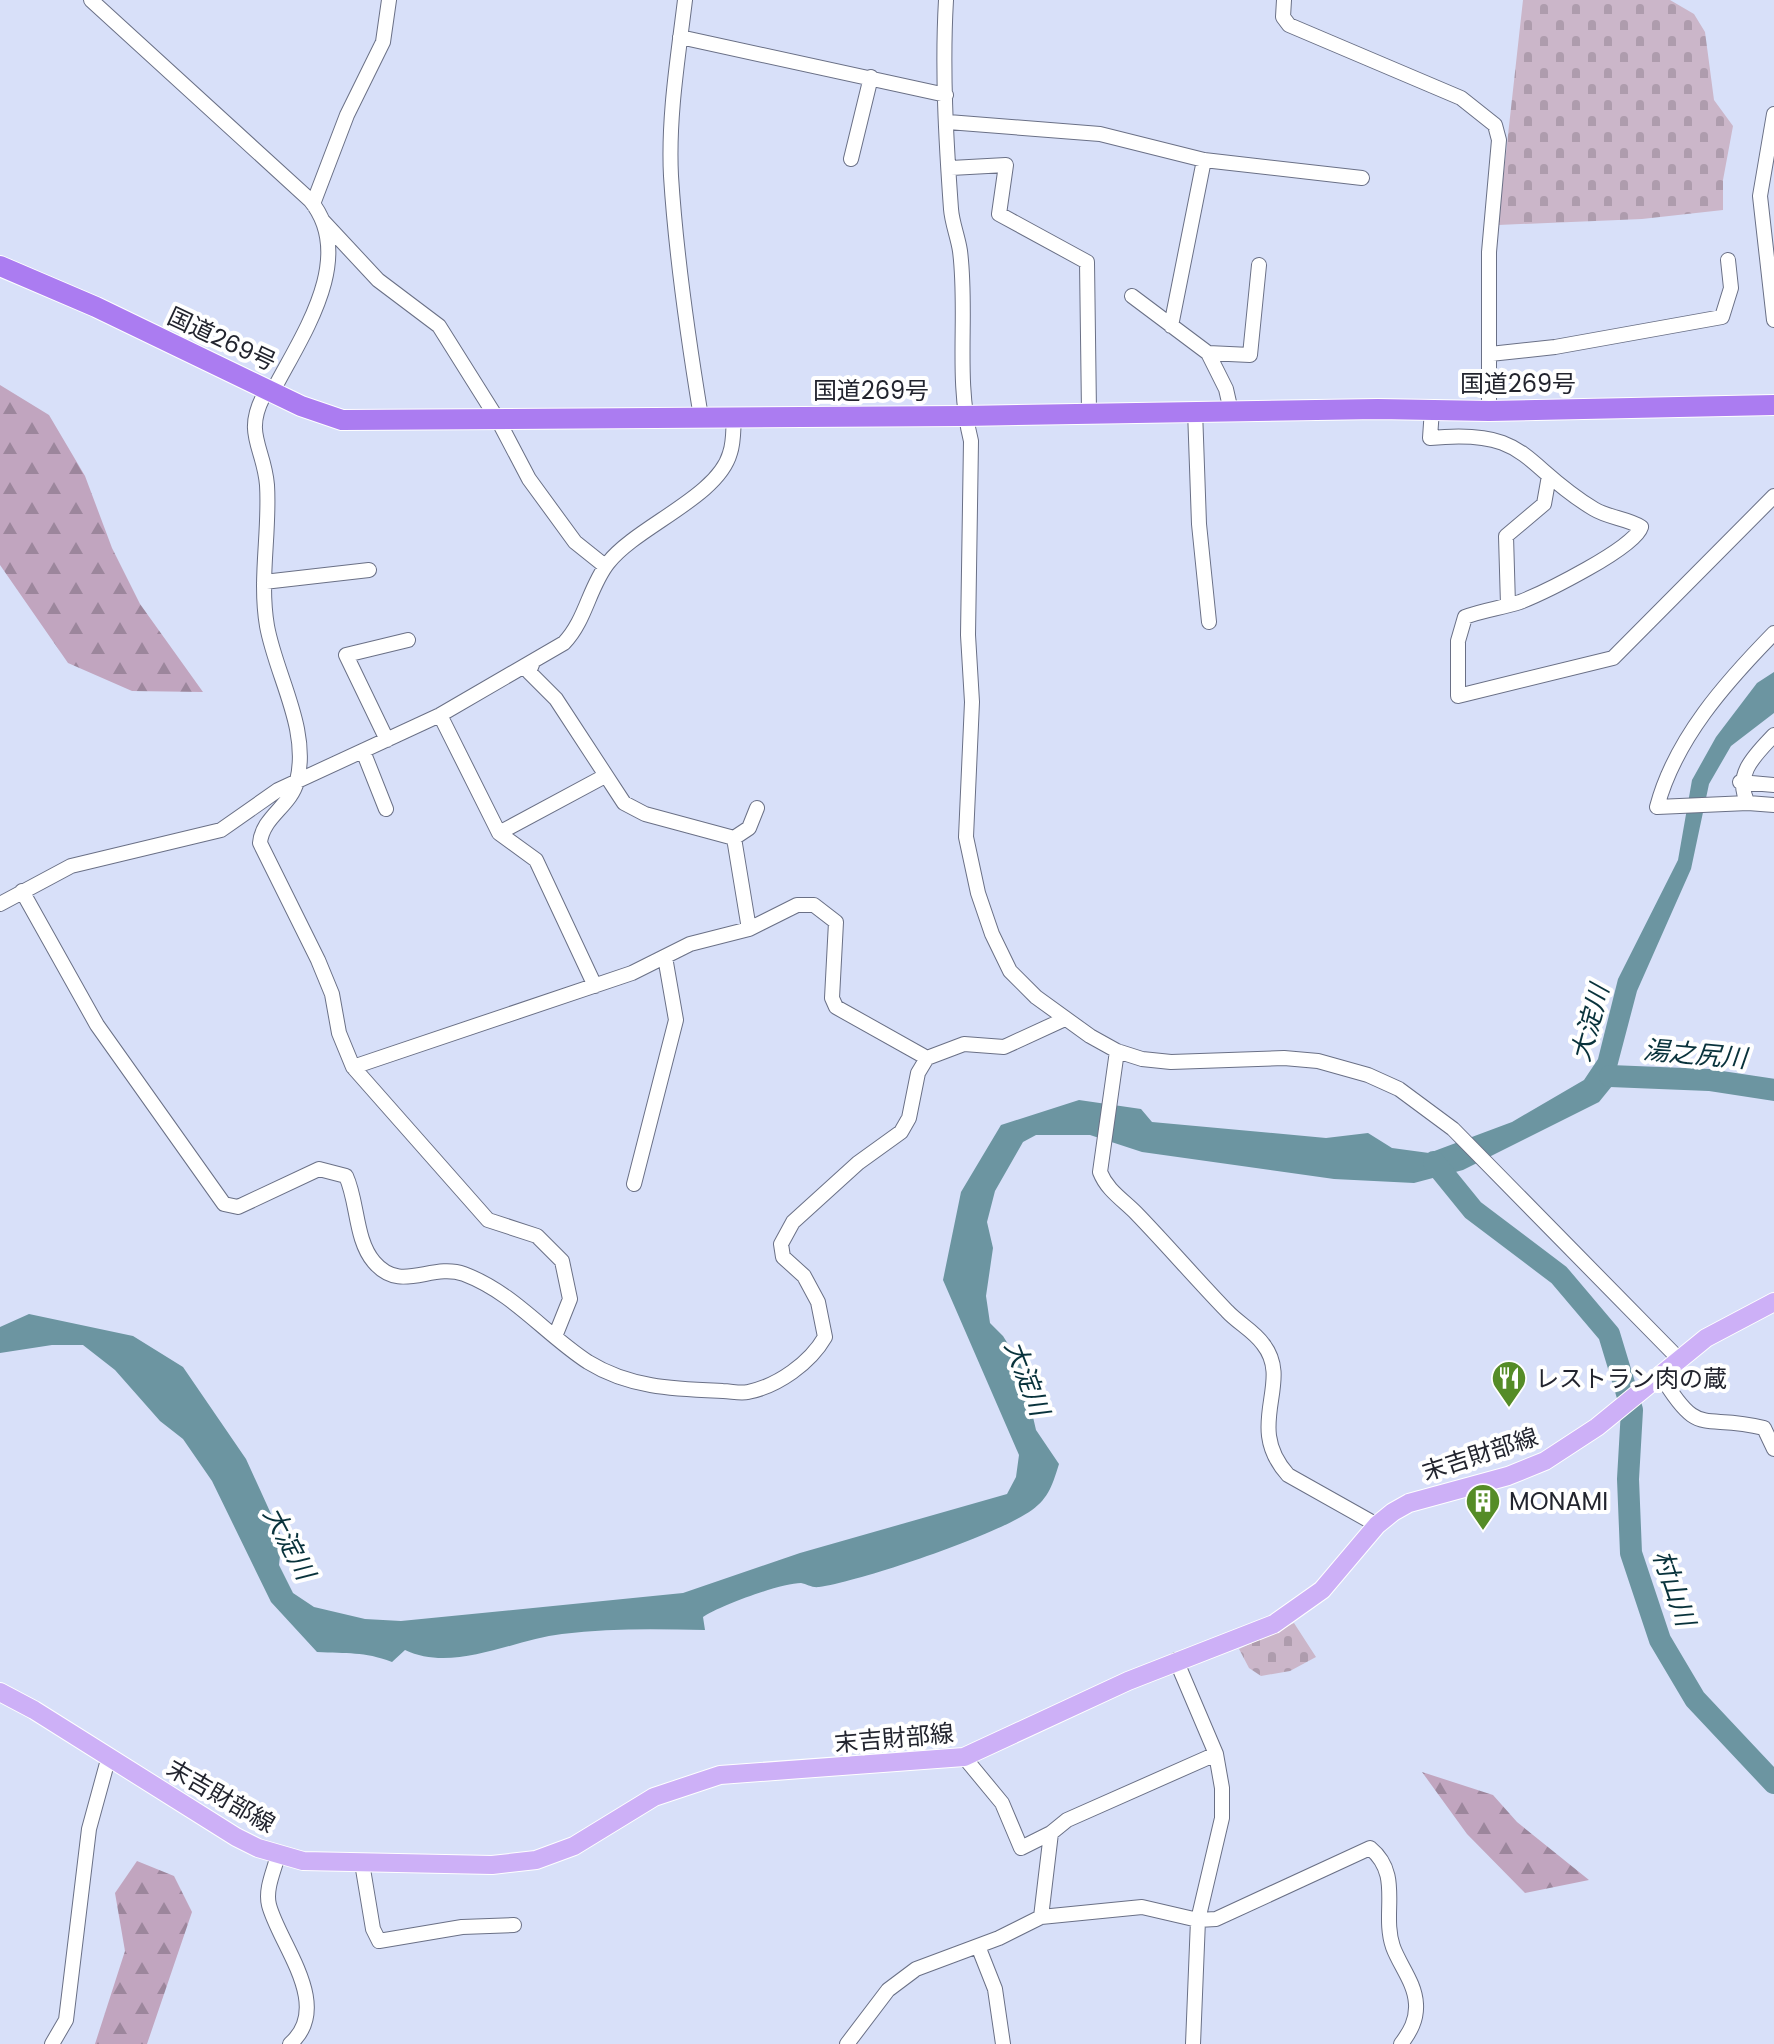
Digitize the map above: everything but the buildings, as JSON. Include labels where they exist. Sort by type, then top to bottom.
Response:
[{"type":"highway","name":"国道269号","points":[[0,266],[96,307],[301,406],[342,420],[964,416],[1195,410],[1489,411],[1774,405]]},
{"type":"main road","name":"末吉財部線","points":[[0,1692],[109,1756],[236,1837],[278,1855],[303,1861],[362,1863],[492,1865],[536,1860],[574,1846],[654,1797],[720,1775],[964,1757],[1176,1660],[1249,1635],[1302,1607],[1322,1590],[1377,1525],[1409,1503],[1534,1466],[1597,1427],[1678,1358],[1731,1322],[1774,1302]]},
{"type":"street","points":[[91,0],[316,210],[378,280],[439,326],[498,420],[529,479],[575,542],[605,566]]},
{"type":"street","points":[[389,0],[383,42],[347,115],[316,210],[326,245],[327,278],[320,301],[273,391],[263,397],[253,428],[266,479],[269,520],[264,582],[267,626],[298,745],[297,783],[261,829],[260,843],[318,960],[332,994],[339,1033],[353,1067],[488,1220],[537,1236],[562,1261],[570,1299],[556,1334]]},
{"type":"street","points":[[685,0],[674,83],[671,175],[686,321],[701,417]]},
{"type":"street","points":[[946,0],[951,211],[960,252],[964,416],[971,441],[968,635],[972,702],[966,837],[992,934],[1010,971],[1065,1019],[1117,1051],[1171,1062],[1284,1058],[1318,1061],[1368,1075],[1422,1103],[1500,1177],[1678,1358]]},
{"type":"street","points":[[1284,0],[1283,17],[1289,25],[1461,98],[1495,125],[1499,140],[1489,252],[1489,411]]},
{"type":"street","points":[[680,37],[946,95]]},
{"type":"street","points":[[851,159],[871,77]]},
{"type":"street","points":[[1774,114],[1760,196],[1774,320]]},
{"type":"street","points":[[948,122],[1100,134],[1204,160],[1362,178]]},
{"type":"street","points":[[1171,326],[1204,160]]},
{"type":"street","points":[[951,168],[1006,165],[999,214],[1087,262],[1089,412]]},
{"type":"street","points":[[1490,354],[1569,345],[1722,317],[1731,288],[1728,260]]},
{"type":"street","points":[[1208,353],[1250,355],[1259,265]]},
{"type":"street","points":[[1132,296],[1208,353],[1226,389],[1231,411]]},
{"type":"street","points":[[1432,409],[1430,438],[1484,436],[1514,445],[1549,476],[1597,511],[1625,518],[1641,527],[1640,531],[1564,582],[1508,605],[1465,617],[1460,625],[1458,696],[1613,658],[1774,496]]},
{"type":"street","points":[[1195,410],[1199,524],[1209,622]]},
{"type":"street","points":[[0,904],[71,866],[221,830],[278,790],[440,715],[533,662],[576,631],[605,566],[622,546],[700,491],[725,467],[731,452],[734,417]]},
{"type":"street","points":[[1508,605],[1506,536],[1544,504],[1549,476]]},
{"type":"street","points":[[264,582],[369,570]]},
{"type":"street","points":[[1774,633],[1729,678],[1675,760],[1657,807],[1744,803],[1774,805]]},
{"type":"street","points":[[387,740],[346,655],[408,640]]},
{"type":"street","points":[[533,662],[529,672],[556,699],[624,803],[645,814],[734,838],[749,828],[757,808]]},
{"type":"street","points":[[440,715],[499,833],[536,860],[595,986]]},
{"type":"street","points":[[1744,803],[1740,782],[1774,735]]},
{"type":"street","points":[[363,751],[386,809]]},
{"type":"street","points":[[499,833],[605,776]]},
{"type":"street","points":[[1740,782],[1774,785]]},
{"type":"street","points":[[734,838],[749,929]]},
{"type":"street","points":[[22,891],[97,1025],[224,1204],[238,1207],[319,1169],[333,1169],[346,1176],[351,1186],[366,1250],[374,1263],[391,1277],[404,1279],[443,1269],[464,1274],[507,1296],[588,1361],[637,1384],[747,1393],[789,1374],[815,1355],[825,1337],[818,1302],[804,1276],[783,1257],[781,1244],[793,1222],[858,1163],[901,1132],[909,1118],[918,1073],[927,1058],[964,1044],[1004,1047],[1065,1019]]},
{"type":"street","points":[[353,1067],[595,986],[690,944],[749,929],[797,905],[814,905],[836,922],[832,998],[836,1007],[927,1058]]},
{"type":"street","points":[[634,1184],[676,1020],[665,957]]},
{"type":"street","points":[[1117,1051],[1100,1172],[1104,1185],[1140,1217],[1227,1312],[1263,1342],[1274,1369],[1266,1425],[1268,1444],[1276,1462],[1288,1475],[1377,1525]]},
{"type":"street","points":[[1660,1374],[1688,1414],[1701,1422],[1764,1428],[1774,1449]]},
{"type":"street","points":[[1176,1660],[1216,1754],[1222,1818],[1198,1920],[1193,2044]]},
{"type":"street","points":[[964,1757],[1002,1803],[1021,1848],[1051,1833],[1067,1820],[1216,1754]]},
{"type":"street","points":[[52,2044],[66,2020],[89,1829],[109,1756]]},
{"type":"street","points":[[1041,1917],[1051,1833]]},
{"type":"street","points":[[847,2044],[888,1990],[916,1969],[978,1946],[1041,1917],[1142,1907],[1198,1920],[1216,1919],[1370,1848],[1380,1856],[1390,1878],[1393,1946],[1414,1990],[1414,2021],[1401,2044]]},
{"type":"street","points":[[278,1855],[268,1893],[269,1906],[301,1975],[306,2019],[300,2036],[290,2044]]},
{"type":"street","points":[[362,1863],[373,1929],[379,1941],[462,1927],[514,1925]]},
{"type":"street","points":[[978,1946],[995,1989],[1003,2044]]},
{"type":"green space","points":[[1523,0],[1670,0],[1694,14],[1705,32],[1714,100],[1733,126],[1723,180],[1723,210],[1642,219],[1498,225]]},
{"type":"green space","points":[[0,385],[49,415],[85,476],[112,548],[140,604],[203,692],[132,691],[68,663],[0,565]]},
{"type":"green space","points":[[1294,1623],[1316,1657],[1290,1671],[1261,1676],[1249,1668],[1239,1649]]},
{"type":"green space","points":[[1422,1772],[1493,1795],[1517,1822],[1589,1880],[1525,1893],[1467,1834]]},
{"type":"green space","points":[[137,1861],[174,1876],[192,1912],[147,2044],[95,2044],[125,1951],[115,1893]]},
{"type":"shaded area","points":[[1774,672],[1774,713],[1731,746],[1709,784],[1691,869],[1637,991],[1612,1086],[1599,1102],[1463,1170],[1414,1183],[1334,1179],[1142,1152],[1090,1135],[1036,1135],[1023,1142],[995,1191],[987,1222],[993,1248],[986,1296],[990,1323],[1003,1336],[1021,1365],[1036,1430],[1059,1464],[1050,1490],[1032,1510],[961,1544],[839,1583],[816,1587],[792,1584],[750,1596],[703,1617],[705,1630],[580,1632],[543,1637],[463,1657],[423,1656],[405,1650],[392,1662],[364,1655],[317,1652],[271,1602],[212,1481],[183,1439],[160,1421],[115,1370],[83,1345],[52,1345],[0,1353],[0,1327],[29,1314],[133,1336],[183,1367],[246,1459],[282,1538],[279,1565],[293,1593],[314,1607],[365,1619],[401,1621],[683,1593],[800,1553],[1007,1494],[1016,1477],[1019,1455],[943,1280],[961,1192],[1001,1125],[1079,1100],[1141,1109],[1152,1122],[1326,1138],[1368,1133],[1392,1148],[1429,1153],[1512,1122],[1584,1080],[1598,1059],[1618,979],[1678,860],[1692,780],[1716,737],[1757,683]]},
{"type":"waterway","name":"湯之尻川","points":[[1610,1076],[1709,1080],[1774,1090]]},
{"type":"waterway","name":"村山川","points":[[1434,1162],[1473,1210],[1559,1275],[1609,1334],[1632,1410],[1628,1479],[1631,1553],[1660,1640],[1695,1699],[1774,1783]]},
{"type":"place","name":"レストラン肉の蔵","points":[[1509,1409]]},
{"type":"place","name":"MONAMI","points":[[1483,1532]]},
{"type":"water label","name":"大淀川","points":[[1590,1023]]},
{"type":"water label","name":"大淀川","points":[[1027,1378]]},
{"type":"water label","name":"大淀川","points":[[289,1543]]}]
